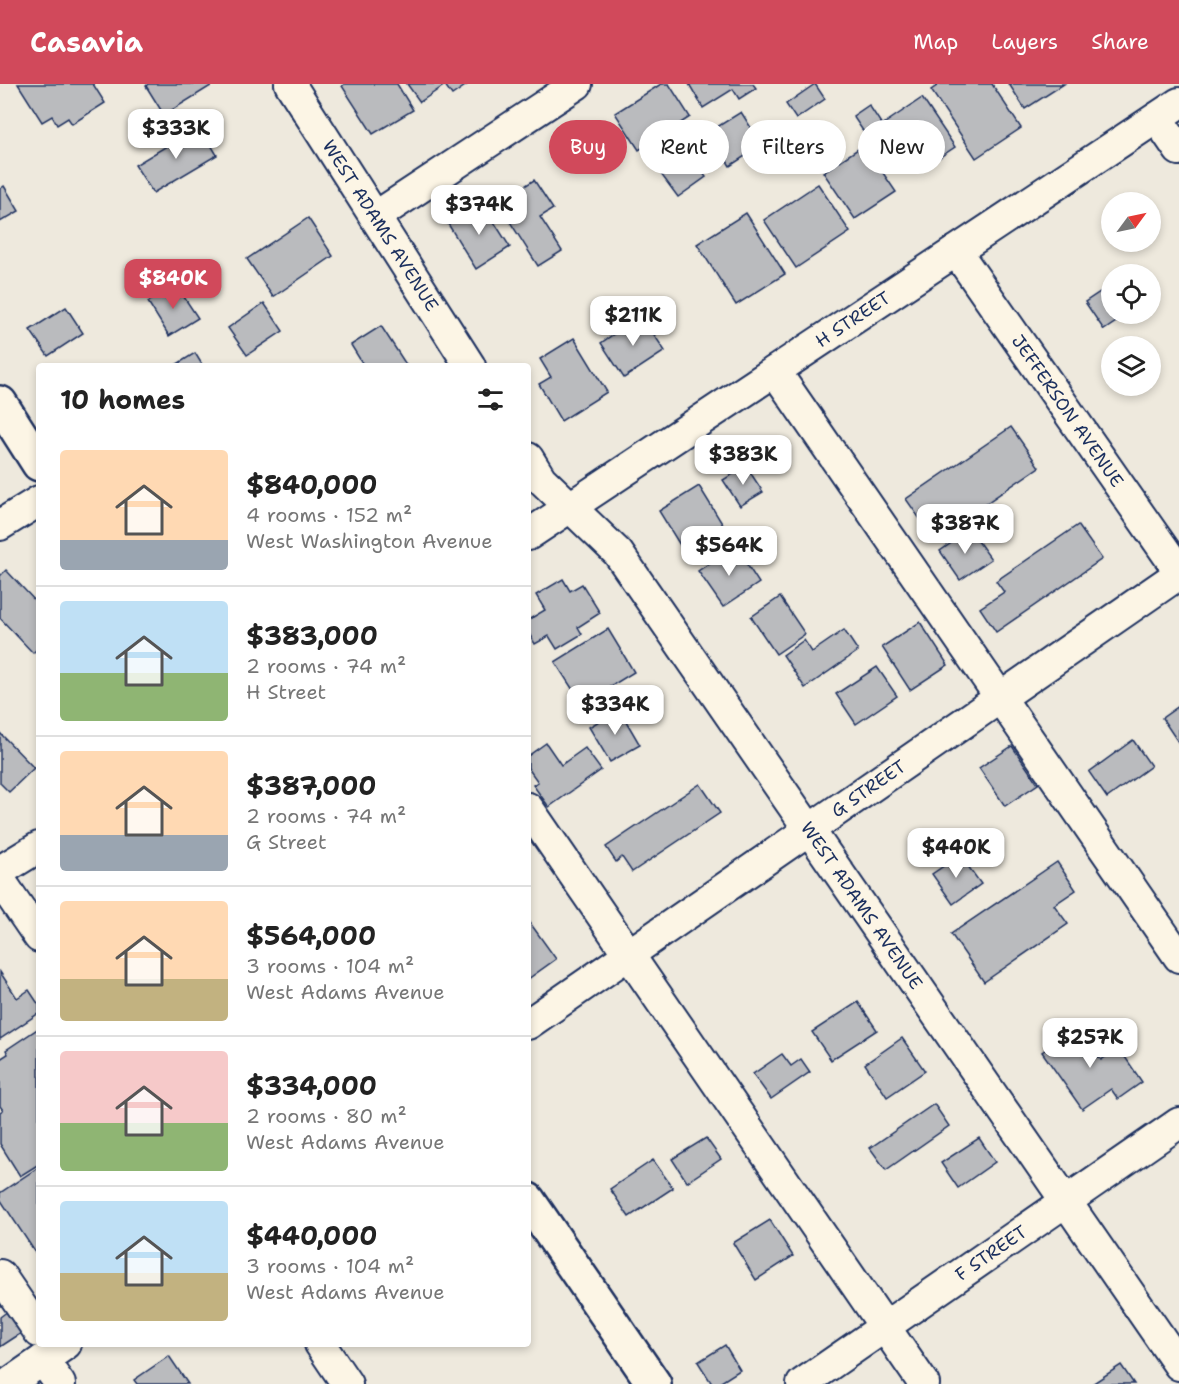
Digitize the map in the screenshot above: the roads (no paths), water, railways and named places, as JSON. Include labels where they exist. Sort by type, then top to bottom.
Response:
[{"type":"main road","points":[[0,403],[36,459]]},
{"type":"main road","points":[[531,1204],[654,1384]]},
{"type":"street","name":"WEST ADAMS AVENUE","points":[[290,84],[468,363]]},
{"type":"street","points":[[375,217],[577,84]]},
{"type":"street","points":[[1168,111],[1179,150]]},
{"type":"street","name":"H STREET","points":[[531,533],[1168,111]]},
{"type":"street","name":"JEFFERSON AVENUE","points":[[956,251],[1179,572]]},
{"type":"street","points":[[776,371],[1179,957]]},
{"type":"street","name":"WEST ADAMS AVENUE","points":[[531,463],[541,479],[618,553],[1179,1365]]},
{"type":"street","points":[[0,525],[36,503]]},
{"type":"street","name":"G STREET","points":[[531,1022],[1179,572]]},
{"type":"street","points":[[531,812],[924,1384]]},
{"type":"street","points":[[0,871],[36,850]]},
{"type":"street","points":[[0,880],[36,933]]},
{"type":"street","name":"F STREET","points":[[802,1384],[1179,1123]]},
{"type":"street","points":[[0,1275],[36,1326]]},
{"type":"street","points":[[8,1384],[49,1347]]},
{"type":"street","points":[[50,1347],[60,1384]]},
{"type":"street","points":[[322,1347],[347,1384]]}]
